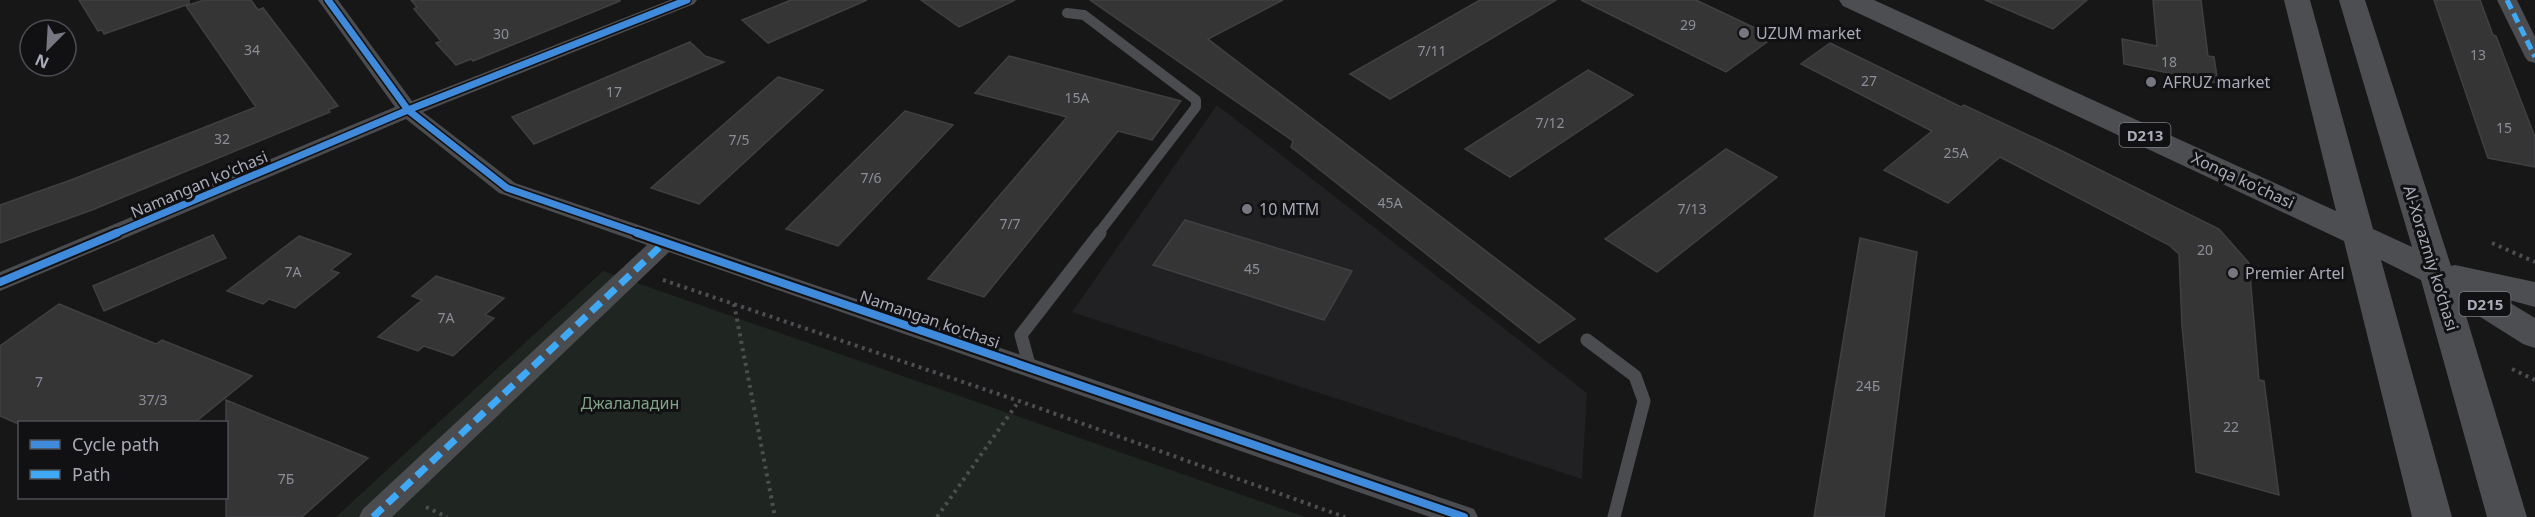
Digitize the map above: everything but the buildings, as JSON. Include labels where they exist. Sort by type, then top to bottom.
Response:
[{"type":"main road","name":"Xonqa ko'chasi","points":[[1852,0],[2359,235],[2436,273],[2535,335]]},
{"type":"main road","points":[[2297,0],[2432,517]]},
{"type":"main road","name":"Al-Xorazmiy ko’chasi","points":[[2352,0],[2436,273],[2507,517]]},
{"type":"main road","name":"Xonqa ko'chasi","points":[[2436,273],[2526,291],[2535,295]]},
{"type":"street","name":"Namangan ko'chasi","points":[[328,0],[408,110],[507,188],[1464,517]]},
{"type":"street","name":"Namangan ko'chasi","points":[[1,279],[408,110],[687,0]]},
{"type":"street","points":[[2507,0],[2535,57]]},
{"type":"street","points":[[373,517],[637,271],[665,242]]},
{"type":"lane","points":[[1030,368],[1021,335],[1196,107],[1196,100],[1191,95],[1084,15],[1067,13]]},
{"type":"lane","points":[[1587,340],[1635,376],[1644,401],[1614,517]]},
{"type":"path","points":[[2492,243],[2535,262]]},
{"type":"path","points":[[637,271],[1019,401],[1345,517]]},
{"type":"path","points":[[734,304],[775,517]]},
{"type":"path","points":[[2512,369],[2535,380]]},
{"type":"path","points":[[937,517],[1019,401]]},
{"type":"shaded area","name":"10 MTM","points":[[1217,105],[1587,393],[1582,479],[1072,312]]},
{"type":"green space","name":"Джалаладин","points":[[603,271],[1305,517],[336,517]]},
{"type":"marked path","points":[[2507,0],[2535,57]]},
{"type":"marked path","points":[[373,517],[665,242]]},
{"type":"cycle path","points":[[328,0],[408,110],[507,188],[1464,517]]},
{"type":"cycle path","points":[[0,282],[408,110],[687,0]]},
{"type":"place","name":"UZUM market","points":[[1744,33]]},
{"type":"place","name":"AFRUZ market","points":[[2151,82]]},
{"type":"place","name":"10 MTM","points":[[1247,209]]},
{"type":"place","name":"Premier Artel","points":[[2233,273]]}]
